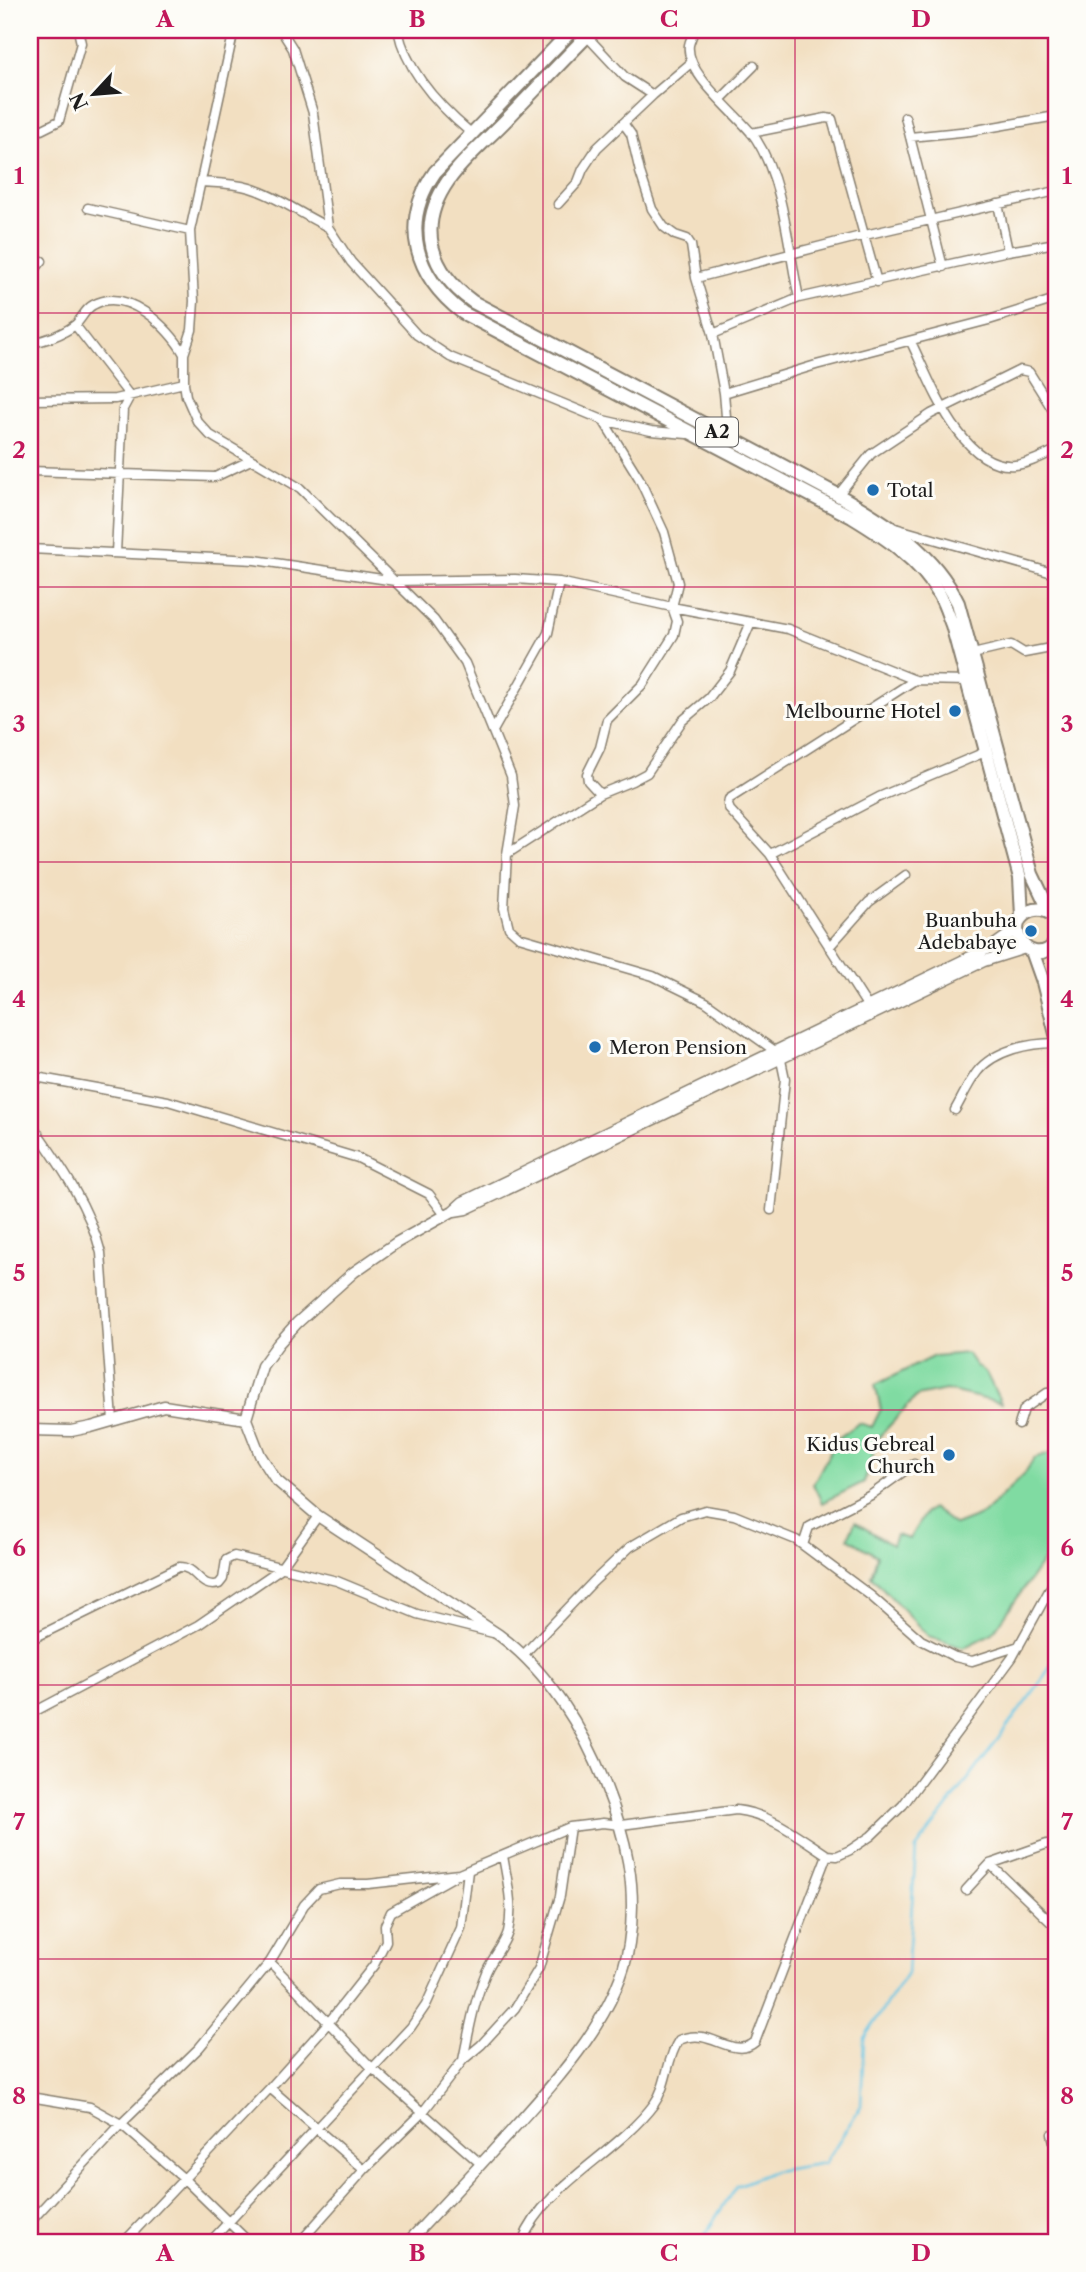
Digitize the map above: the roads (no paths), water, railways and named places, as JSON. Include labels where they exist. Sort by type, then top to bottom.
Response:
[{"type":"highway","name":"A2","points":[[572,30],[471,133],[423,189],[416,212],[416,239],[422,265],[430,281],[444,299],[463,313],[875,531],[918,565],[939,594],[974,680],[1032,874],[1054,916]]},
{"type":"highway","name":"A2","points":[[587,32],[448,181],[432,215],[431,244],[435,260],[456,290],[472,302],[838,495],[890,527],[928,559],[949,586],[958,603],[973,654],[974,680],[985,751],[1020,878],[1022,916],[1017,929]]},
{"type":"highway","points":[[451,155],[461,165]]},
{"type":"highway","points":[[430,281],[443,274]]},
{"type":"highway","name":"A2","points":[[1022,916],[1034,909],[1042,909],[1054,916]]},
{"type":"highway","points":[[1017,929],[1017,936],[1028,950],[1043,982],[1056,1034]]},
{"type":"highway","points":[[1028,950],[1045,951],[1056,943]]},
{"type":"street","points":[[30,122],[41,130],[60,121],[81,43],[78,30]]},
{"type":"street","points":[[234,30],[190,231],[194,301],[192,330],[184,354],[186,397],[197,421],[209,435],[300,488],[433,620],[465,663],[511,776],[515,806],[507,854],[504,908],[509,928],[519,937],[653,976],[706,1002],[778,1056],[785,1079],[771,1210]]},
{"type":"street","points":[[281,30],[293,49],[313,113],[328,227],[351,262],[417,335],[450,357],[603,420],[651,431],[694,434]]},
{"type":"street","points":[[398,30],[400,44],[415,71],[448,114],[471,133]]},
{"type":"street","points":[[694,30],[689,47],[692,62],[702,78],[751,132],[767,157],[778,194],[799,298]]},
{"type":"street","points":[[587,32],[625,77],[653,94]]},
{"type":"street","points":[[558,204],[578,182],[597,148],[653,94],[692,62]]},
{"type":"street","points":[[721,99],[754,66]]},
{"type":"street","points":[[910,137],[970,131],[1056,116]]},
{"type":"street","points":[[905,117],[943,267]]},
{"type":"street","points":[[751,132],[832,119],[877,282]]},
{"type":"street","points":[[623,123],[631,134],[652,209],[664,227],[687,239],[691,245],[696,278],[713,334],[731,453]]},
{"type":"street","points":[[201,182],[250,188],[277,199],[328,227]]},
{"type":"street","points":[[696,278],[1056,191]]},
{"type":"street","points":[[998,204],[1008,251]]},
{"type":"street","points":[[88,208],[190,231]]},
{"type":"street","points":[[713,334],[799,298],[1008,251],[1056,243]]},
{"type":"street","points":[[30,275],[42,261]]},
{"type":"street","points":[[30,343],[55,336],[75,325],[90,305],[117,299],[131,303],[166,329],[184,354]]},
{"type":"street","points":[[724,393],[1056,299]]},
{"type":"street","points":[[75,325],[130,396]]},
{"type":"street","points":[[911,342],[958,433],[978,451],[1002,465],[1017,465],[1056,450]]},
{"type":"street","points":[[838,495],[871,454],[931,414],[1024,369],[1029,372],[1056,415]]},
{"type":"street","points":[[30,400],[116,399],[184,383]]},
{"type":"street","points":[[116,553],[122,475],[123,409],[130,396]]},
{"type":"street","points":[[600,794],[589,781],[587,774],[600,748],[607,720],[643,684],[674,635],[677,621],[672,607],[678,583],[664,532],[639,478],[603,420]]},
{"type":"street","points":[[30,471],[215,477],[251,460]]},
{"type":"street","points":[[875,531],[890,527],[1056,574]]},
{"type":"street","points":[[30,549],[255,560],[395,581],[515,579],[559,582],[788,629],[915,680],[974,680]]},
{"type":"street","points":[[493,731],[548,633],[559,582]]},
{"type":"street","points":[[507,854],[600,794],[647,773],[682,721],[709,698],[730,671],[751,622]]},
{"type":"street","points":[[973,654],[1011,645],[1024,653],[1056,647]]},
{"type":"street","points":[[870,1011],[770,854],[728,805],[729,799],[915,680]]},
{"type":"street","points":[[770,854],[879,797],[985,751]]},
{"type":"street","points":[[829,947],[869,902],[906,875]]},
{"type":"street","points":[[408,2242],[556,2082],[589,2037],[619,1982],[629,1944],[633,1886],[621,1825],[594,1757],[565,1707],[524,1654],[318,1517],[276,1480],[260,1455],[246,1419],[262,1366],[297,1322],[354,1272],[463,1202],[870,1011],[993,946],[1017,929]]},
{"type":"street","points":[[870,1011],[984,961],[1028,950]]},
{"type":"street","points":[[955,1111],[978,1071],[997,1056],[1036,1043],[1056,1043]]},
{"type":"street","points":[[30,1076],[168,1101],[358,1158],[429,1194],[449,1213]]},
{"type":"street","points":[[30,1122],[84,1206],[96,1232],[101,1253],[113,1420]]},
{"type":"street","points":[[1019,1425],[1024,1409],[1047,1393],[1056,1391]]},
{"type":"street","points":[[30,1430],[71,1431],[164,1406],[246,1419]]},
{"type":"street","points":[[803,1545],[808,1527],[871,1495],[914,1464]]},
{"type":"street","points":[[524,1654],[630,1547],[681,1517],[705,1510],[734,1515],[796,1540],[872,1596],[921,1640],[955,1657],[972,1661],[1019,1646]]},
{"type":"street","points":[[30,1714],[198,1625],[281,1569],[318,1517]]},
{"type":"street","points":[[30,1640],[179,1567],[191,1569],[199,1580],[209,1585],[219,1584],[230,1557],[337,1581],[417,1615],[499,1635]]},
{"type":"street","points":[[124,2242],[329,2022],[374,1965],[386,1941],[385,1925],[391,1912],[459,1874],[569,1827],[603,1823],[621,1825],[736,1810],[754,1812],[770,1819],[827,1855],[837,1856],[850,1850],[871,1836],[903,1805],[1012,1658],[1056,1578]]},
{"type":"street","points":[[300,2242],[364,2170],[424,2112],[463,2060],[481,2045],[515,2008],[539,1968],[560,1896],[569,1827]]},
{"type":"street","points":[[966,1889],[990,1864],[1056,1843]]},
{"type":"street","points":[[522,2242],[535,2215],[634,2126],[655,2102],[663,2086],[666,2067],[679,2040],[701,2036],[736,2048],[749,2047],[755,2042],[827,1855]]},
{"type":"street","points":[[463,2060],[475,2001],[486,1971],[500,1950],[508,1930],[510,1901],[503,1856]]},
{"type":"street","points":[[990,1864],[1056,1927]]},
{"type":"street","points":[[210,2242],[411,2027],[426,2005],[461,1928],[468,1871]]},
{"type":"street","points":[[30,2222],[121,2123],[200,2048],[270,1962],[304,1905],[319,1889],[340,1884],[369,1884],[459,1874]]},
{"type":"street","points":[[270,1962],[372,2068],[481,2164]]},
{"type":"street","points":[[270,2088],[364,2170]]},
{"type":"street","points":[[30,2097],[90,2107],[121,2123],[249,2242]]},
{"type":"street","points":[[1052,2134],[1056,2150]]},
{"type":"waterway","points":[[700,2242],[736,2186],[774,2171],[825,2163],[861,2106],[864,2038],[907,1973],[916,1849],[1042,1680],[1056,1656]]},
{"type":"place","name":"Total","points":[[873,490]]},
{"type":"place","name":"Melbourne Hotel","points":[[955,711]]},
{"type":"place","name":"Buanbuha Adebabaye","points":[[1031,931]]},
{"type":"place","name":"Meron Pension","points":[[595,1047]]},
{"type":"place","name":"Kidus Gebreal Church","points":[[949,1455]]}]
